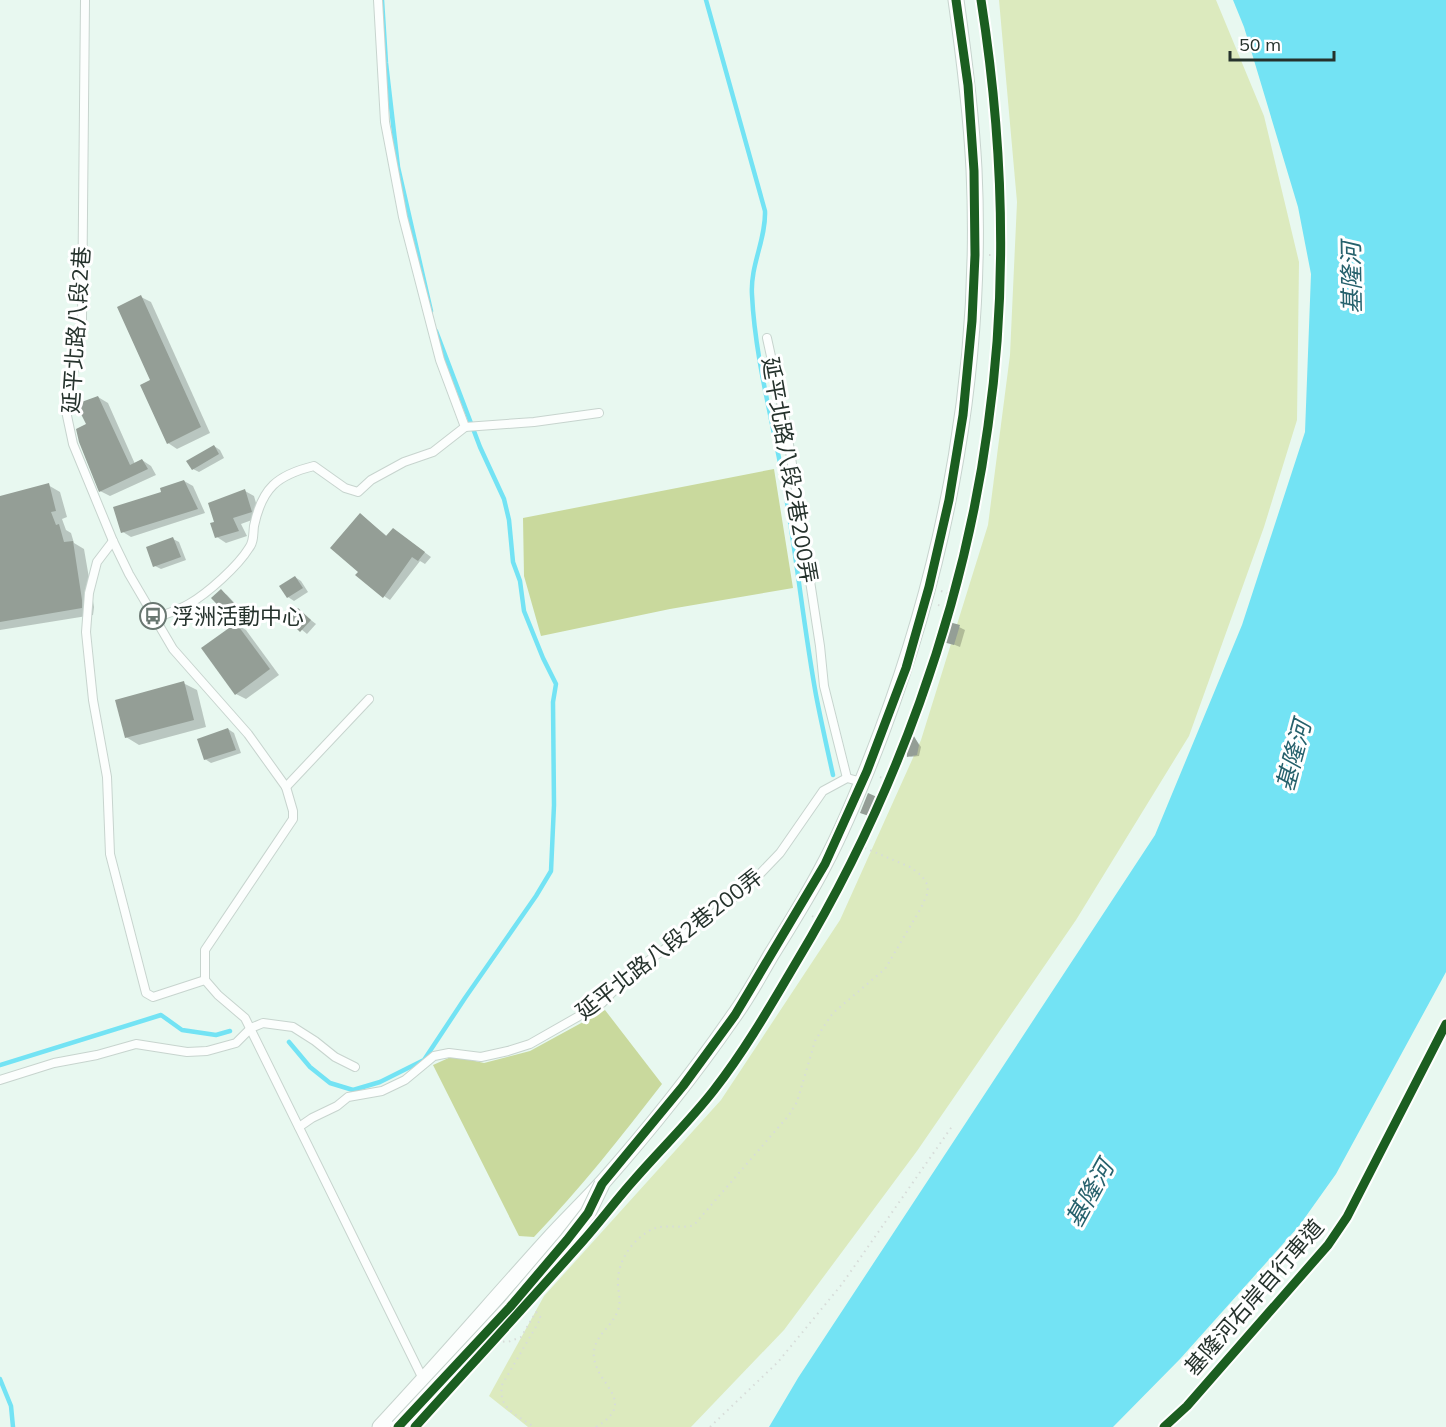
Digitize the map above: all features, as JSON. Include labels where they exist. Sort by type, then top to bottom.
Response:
[{"type":"street","points":[[380,1427],[555,1232],[602,1184],[683,1086],[735,1015],[825,864],[854,780],[906,668],[929,587],[949,500],[963,415],[973,288],[974,171],[968,85],[956,0]]},
{"type":"street","points":[[400,1427],[567,1240],[588,1213],[602,1184]]},
{"type":"lane","name":"延平北路八段2巷","points":[[85,0],[82,319],[79,352],[70,384],[66,411],[73,444],[113,541],[155,618]]},
{"type":"lane","points":[[378,0],[385,122],[403,217],[440,360],[465,427]]},
{"type":"lane","name":"延平北路八段2巷200弄","points":[[299,1127],[337,1106],[348,1097],[382,1091],[405,1080],[434,1056],[449,1053],[481,1057],[508,1051],[530,1044],[602,1003],[630,974],[723,907],[755,879],[780,853],[822,791],[854,780],[824,686],[786,425],[767,338]]},
{"type":"lane","points":[[400,1427],[437,1381],[427,1374],[299,1127],[251,1028],[245,1018],[218,995],[205,980],[205,950],[293,819],[286,787],[248,734],[173,649],[155,618],[189,604],[240,563],[252,545],[254,525],[265,494],[276,480],[314,466],[345,488],[358,492],[371,480],[404,462],[433,452],[465,427],[534,422],[599,413]]},
{"type":"lane","points":[[113,541],[98,562],[88,593],[86,632],[93,700],[107,777],[110,854],[146,993],[153,997],[205,980]]},
{"type":"lane","points":[[286,787],[369,699]]},
{"type":"lane","points":[[0,1080],[54,1063],[97,1055],[136,1044],[187,1052],[207,1051],[236,1043],[251,1028],[263,1023],[293,1028],[315,1041],[335,1057],[355,1067]]},
{"type":"path","points":[[1000,245],[1000,265]]},
{"type":"path","points":[[946,619],[956,585]]},
{"type":"path","points":[[884,791],[893,771]]},
{"type":"path","points":[[855,856],[864,835]]},
{"type":"path","points":[[596,1427],[608,1420],[615,1399],[594,1358],[596,1342],[618,1311],[620,1299],[618,1279],[622,1261],[630,1247],[649,1231],[658,1227],[686,1228],[694,1225],[749,1163],[797,1102],[815,1041],[824,1026],[833,1013],[885,969],[921,908],[928,892],[927,884],[922,876],[910,867],[860,846]]},
{"type":"path","points":[[816,931],[826,912]]},
{"type":"path","points":[[710,1427],[778,1362],[842,1284],[953,1125]]},
{"type":"path","points":[[490,1345],[521,1338],[536,1312],[541,1318],[502,1385],[500,1396],[505,1406],[534,1427]]},
{"type":"path","points":[[490,1345],[502,1333]]},
{"type":"green space","points":[[999,0],[1216,0],[1264,116],[1299,262],[1297,420],[1264,527],[1189,736],[1076,920],[917,1151],[784,1330],[691,1427],[528,1427],[489,1396],[544,1296],[721,1100],[840,920],[921,740],[988,525],[1010,355],[1017,202]]},
{"type":"green space","points":[[774,469],[793,588],[670,609],[541,636],[524,576],[523,518]]},
{"type":"green space","points":[[605,1010],[662,1084],[616,1143],[551,1219],[534,1237],[519,1236],[433,1065],[453,1056],[484,1063],[530,1051]]},
{"type":"water","name":"基隆河","points":[[1233,0],[1446,0],[1446,972],[1336,1174],[1299,1226],[1180,1359],[1113,1427],[769,1427],[798,1378],[1155,835],[1242,625],[1305,432],[1311,274],[1298,207],[1244,27]]},
{"type":"building","points":[[141,295],[201,427],[167,444],[140,385],[150,380],[117,307]]},
{"type":"building","points":[[98,396],[130,465],[142,459],[148,469],[99,492],[76,429],[86,424],[76,404]]},
{"type":"building","points":[[214,445],[219,454],[192,470],[186,461]]},
{"type":"building","points":[[184,480],[198,509],[121,533],[113,507],[161,492],[160,488]]},
{"type":"building","points":[[49,483],[56,511],[51,512],[56,525],[59,524],[64,542],[73,541],[82,608],[0,622],[0,496]]},
{"type":"building","points":[[245,489],[252,512],[233,518],[239,531],[215,538],[210,523],[214,522],[208,503]]},
{"type":"building","points":[[360,513],[386,536],[393,528],[425,552],[418,561],[412,557],[383,598],[355,575],[358,572],[330,548]]},
{"type":"building","points":[[173,537],[181,557],[153,567],[146,547]]},
{"type":"building","points":[[295,576],[303,588],[287,598],[279,586]]},
{"type":"building","points":[[221,589],[240,610],[231,619],[211,598]]},
{"type":"building","points":[[298,608],[311,620],[300,632],[287,619]]},
{"type":"building","points":[[949,622],[960,625],[954,645],[943,642]]},
{"type":"building","points":[[236,623],[270,669],[235,695],[201,648]]},
{"type":"building","points":[[184,681],[194,720],[125,738],[115,700]]},
{"type":"building","points":[[228,728],[236,750],[204,760],[197,739]]},
{"type":"building","points":[[911,731],[919,745],[917,755],[907,757],[906,747]]},
{"type":"building","points":[[868,793],[877,797],[869,816],[860,813]]},
{"type":"waterway","points":[[382,0],[386,63],[398,167],[431,311]]},
{"type":"waterway","points":[[706,0],[765,211],[765,222],[752,284],[754,318],[760,364],[788,506],[816,695],[833,775]]},
{"type":"waterway","points":[[289,1042],[310,1067],[330,1083],[353,1090],[380,1082],[424,1060],[551,871],[554,805],[553,702],[556,684],[524,611],[520,581],[513,562],[509,520],[504,499],[480,447],[436,331]]},
{"type":"waterway","points":[[0,1065],[161,1015],[182,1030],[216,1035],[230,1031]]},
{"type":"waterway","points":[[0,1379],[11,1406],[13,1427]]},
{"type":"cycle path","points":[[398,1427],[510,1307],[567,1240],[588,1213],[602,1184],[683,1086],[735,1015],[825,864],[867,771],[906,668],[929,587],[949,500],[963,415],[972,321],[975,255],[974,171],[968,85],[956,0]]},
{"type":"cycle path","points":[[415,1427],[582,1242],[695,1113],[726,1074],[768,1010],[832,899],[864,836],[920,703],[942,635],[977,496],[994,373],[998,320],[1000,213],[994,106],[981,0]]},
{"type":"cycle path","name":"基隆河右岸自行車道","points":[[1164,1427],[1187,1406],[1328,1245],[1347,1217],[1446,1024]]},
{"type":"place","name":"浮洲活動中心","points":[[153,616]]}]
